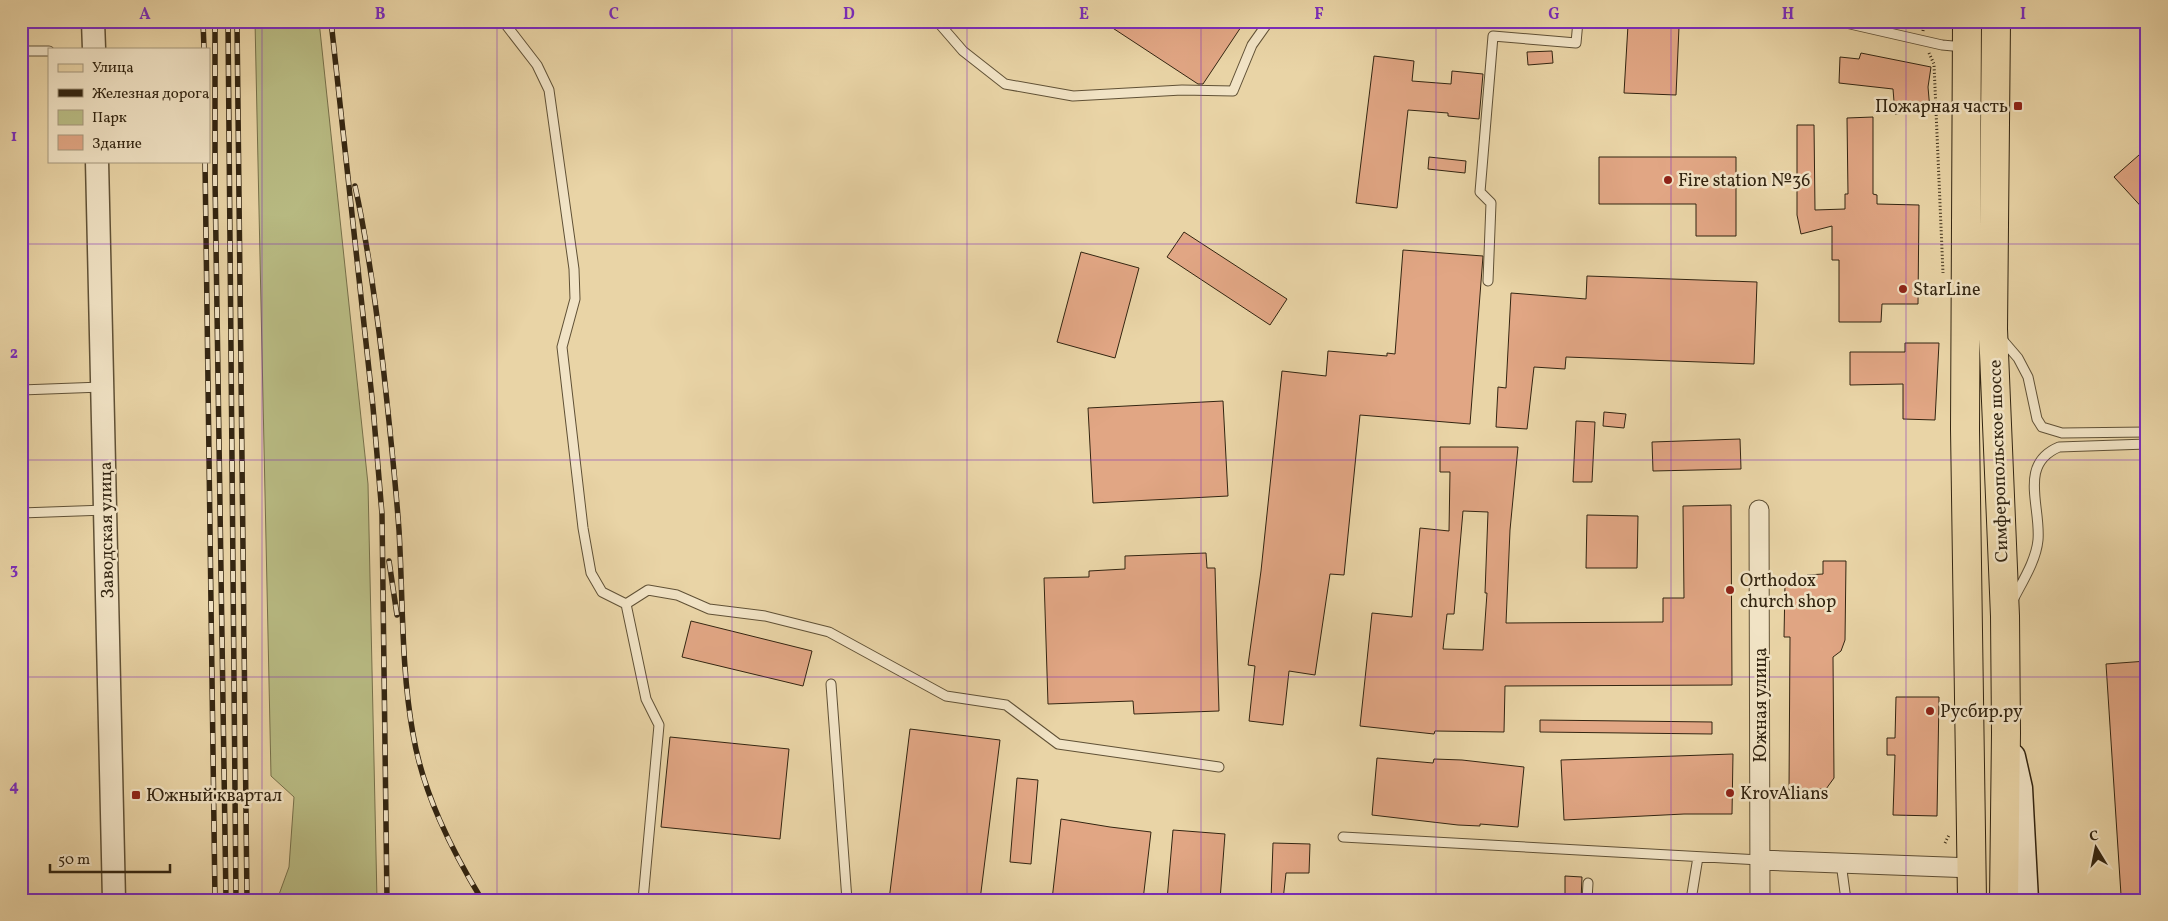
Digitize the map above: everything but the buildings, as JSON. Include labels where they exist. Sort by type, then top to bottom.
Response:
[{"type":"main road","name":"Симферопольское шоссе","points":[[1996,21],[1993,329],[2005,616],[2004,900]]},
{"type":"main road","name":"Симферопольское шоссе","points":[[1967,34],[1965,429],[1972,886]]},
{"type":"main road","points":[[2006,733],[2019,788],[2025,900]]},
{"type":"street","points":[[93,21],[94,48]]},
{"type":"street","name":"Заводская улица","points":[[96,162],[114,900]]},
{"type":"street","name":"Южная улица","points":[[1759,510],[1760,900]]},
{"type":"street","points":[[1760,860],[1842,863],[1972,886]]},
{"type":"lane","points":[[503,21],[538,65],[549,90],[574,269],[575,299],[562,347],[583,528],[591,573],[602,592],[626,604]]},
{"type":"lane","points":[[937,21],[963,51],[1005,84],[1073,96],[1182,90],[1233,91],[1252,45],[1268,21]]},
{"type":"lane","points":[[1488,281],[1491,203],[1480,192],[1493,36],[1576,42],[1578,21]]},
{"type":"lane","points":[[1837,21],[1922,40],[1967,34]]},
{"type":"lane","points":[[21,51],[48,51]]},
{"type":"lane","points":[[1993,329],[2018,358],[2028,377],[2037,419],[2042,427],[2062,433],[2147,432]]},
{"type":"lane","points":[[21,390],[102,387]]},
{"type":"lane","points":[[2005,616],[2034,558],[2038,540],[2034,482],[2037,463],[2047,452],[2059,447],[2147,444]]},
{"type":"lane","points":[[21,513],[106,510]]},
{"type":"lane","points":[[626,604],[648,590],[677,595],[710,609],[765,616],[830,632],[946,696],[1006,705],[1058,744],[1219,767]]},
{"type":"lane","points":[[626,604],[646,699],[659,725],[643,900]]},
{"type":"lane","points":[[830,684],[847,900]]},
{"type":"lane","points":[[1343,837],[1760,860]]},
{"type":"lane","points":[[1690,900],[1698,856]]},
{"type":"lane","points":[[1842,863],[1846,900]]},
{"type":"lane","points":[[1588,883],[1588,900]]},
{"type":"path","points":[[1922,40],[1934,64],[1942,274]]},
{"type":"green space","points":[[255,21],[319,21],[368,484],[377,900],[277,900],[289,867],[294,797],[271,776]]},
{"type":"railway","points":[[203,21],[204,48]]},
{"type":"railway","points":[[215,21],[215,179],[226,900]]},
{"type":"railway","points":[[228,21],[236,900]]},
{"type":"railway","points":[[237,21],[247,900]]},
{"type":"railway","points":[[331,21],[373,407],[382,514],[387,900]]},
{"type":"railway","points":[[205,162],[215,900]]},
{"type":"railway","points":[[355,186],[371,275],[394,468],[399,530],[406,684],[413,734],[431,799],[449,841],[482,900]]},
{"type":"railway","points":[[389,561],[397,615]]},
{"type":"place","name":"Пожарная часть","points":[[2018,106]]},
{"type":"place","name":"Fire station №36","points":[[1668,180]]},
{"type":"place","name":"StarLine","points":[[1903,289]]},
{"type":"place","name":"Orthodox church shop","points":[[1730,590]]},
{"type":"place","name":"Русбир.ру","points":[[1930,711]]},
{"type":"place","name":"KrovAlians","points":[[1730,793]]},
{"type":"place","name":"Южный квартал","points":[[136,795]]}]
